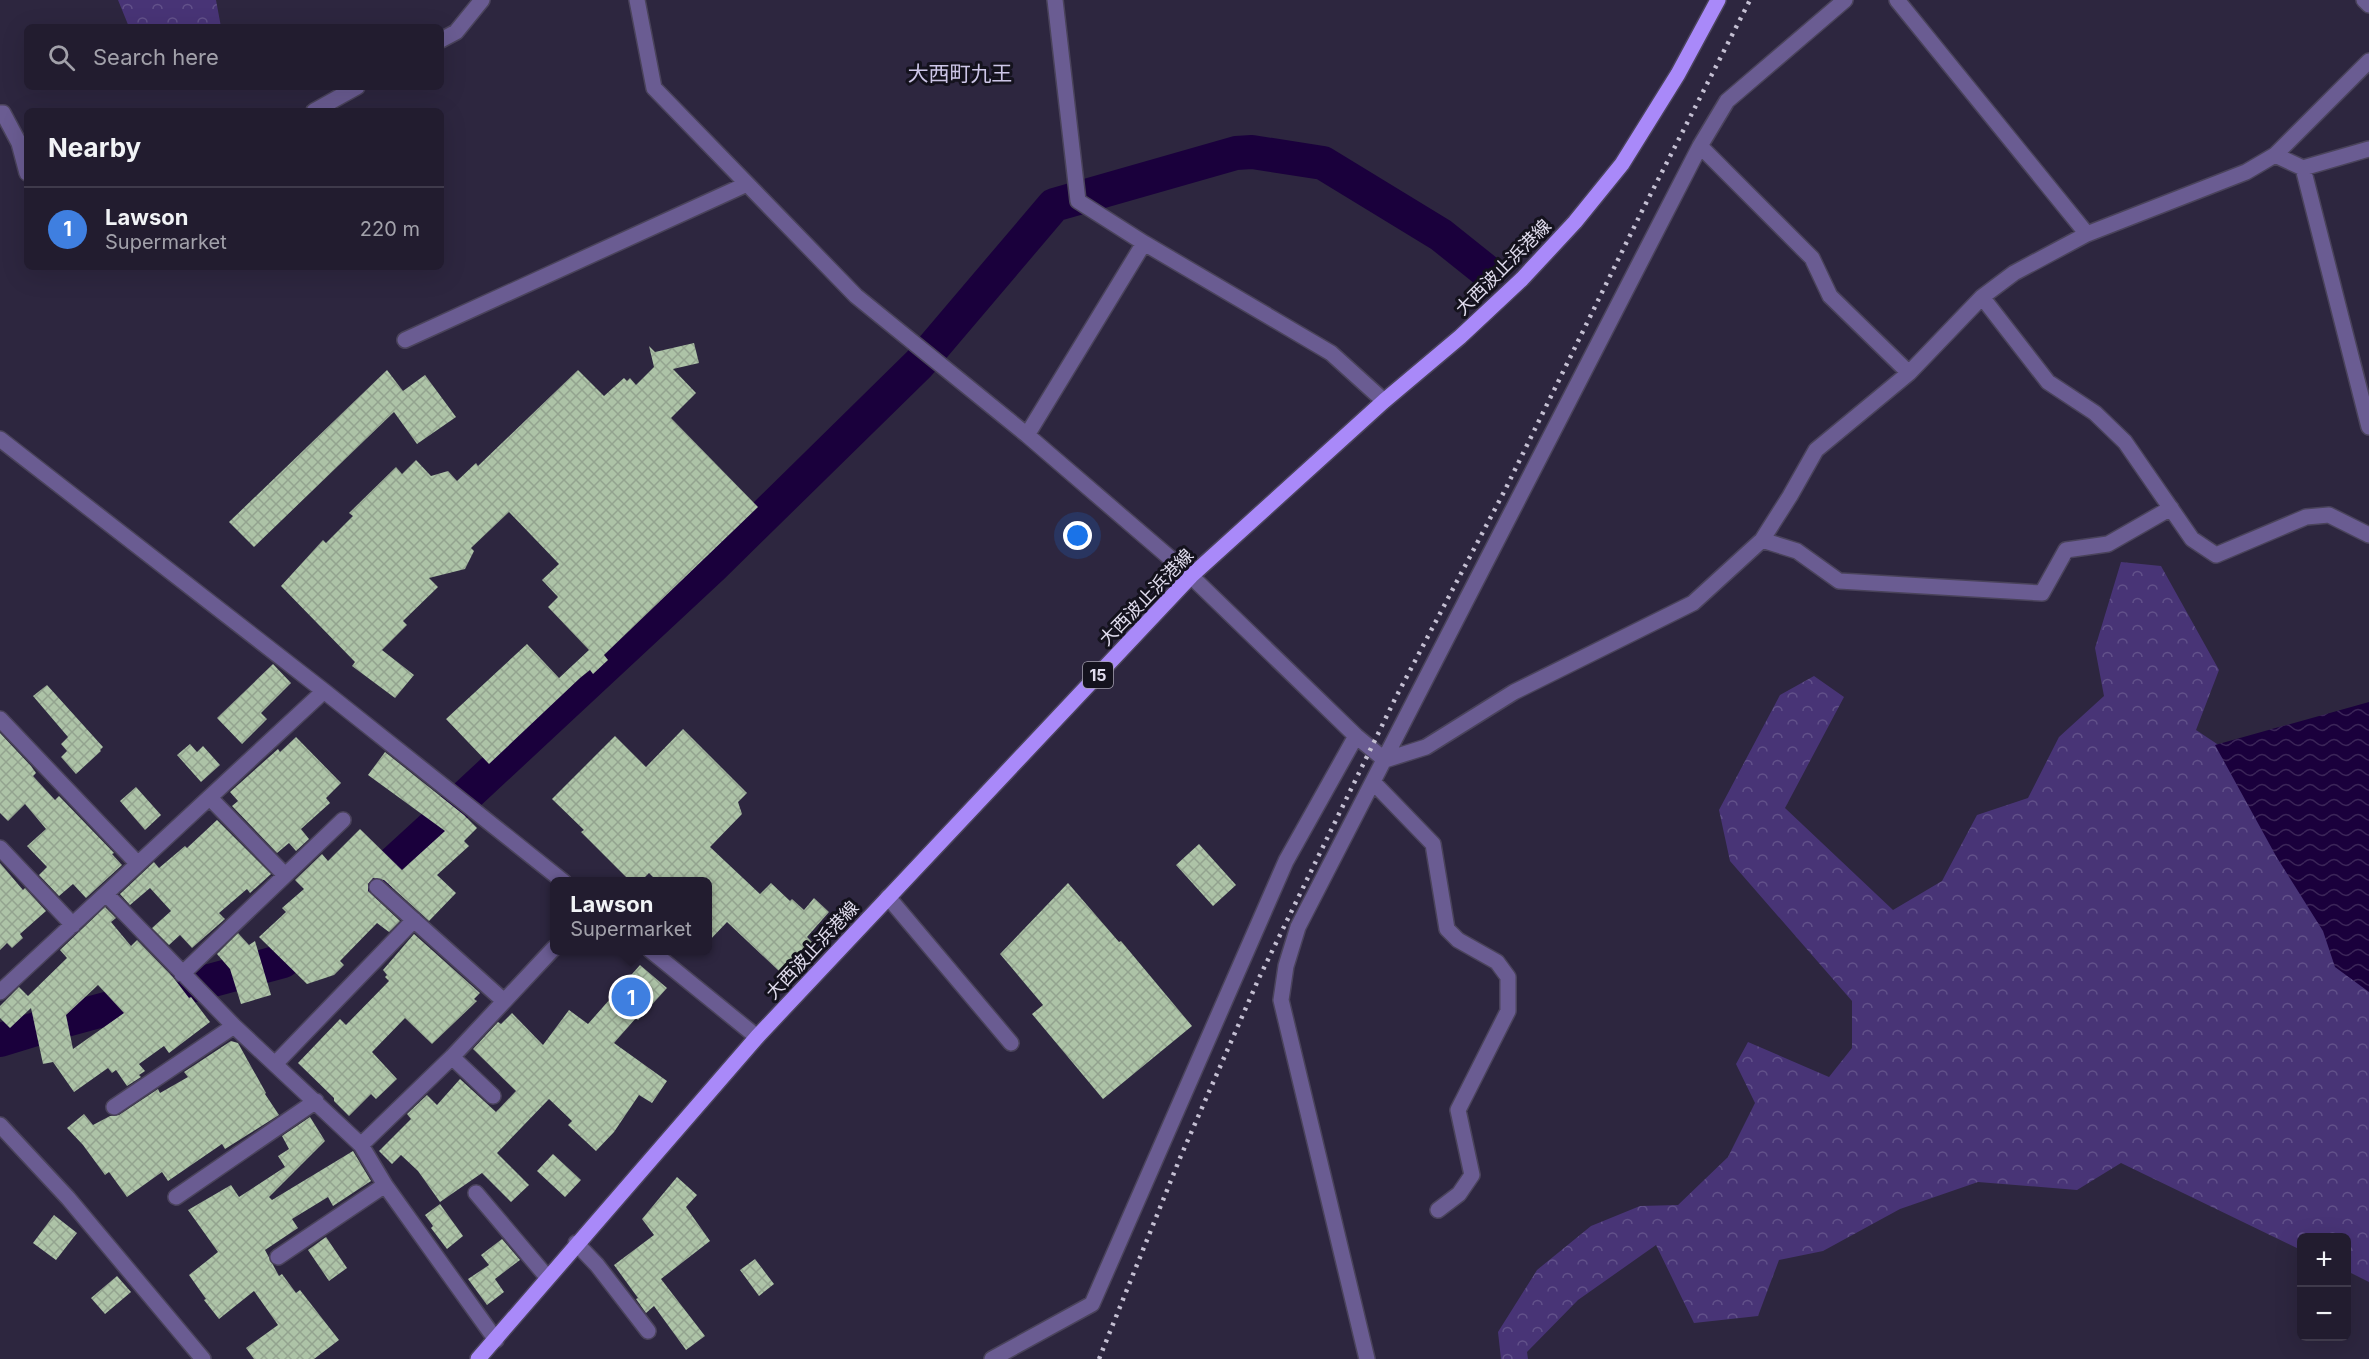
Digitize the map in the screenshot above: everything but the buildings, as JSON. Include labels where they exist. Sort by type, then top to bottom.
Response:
[{"type":"main road","name":"大西波止浜港線","points":[[478,1359],[576,1243],[757,1037],[1191,576],[1384,401],[1460,337],[1522,279],[1575,222],[1622,164],[1678,74],[1718,0]]},
{"type":"street","points":[[444,38],[456,32],[482,0]]},
{"type":"street","points":[[637,0],[654,88],[856,296],[1027,435],[1191,576],[1356,736],[1385,760]]},
{"type":"street","points":[[1055,0],[1078,201],[1144,243],[1331,353],[1384,401]]},
{"type":"street","points":[[1367,1359],[1281,1000],[1286,966],[1299,927],[1700,146],[1727,101],[1845,0]]},
{"type":"street","points":[[1896,0],[2087,234]]},
{"type":"street","points":[[2364,0],[2369,5]]},
{"type":"street","points":[[1385,760],[1426,747],[1514,692],[1694,603],[1762,540],[1816,450],[1909,373],[1982,297],[2014,273],[2087,234],[2246,172],[2275,155],[2369,61]]},
{"type":"street","points":[[319,108],[352,90]]},
{"type":"street","points":[[0,113],[3,113],[19,143],[24,162]]},
{"type":"street","points":[[1700,146],[1812,258],[1830,296],[1909,373]]},
{"type":"street","points":[[2275,155],[2303,168],[2369,149]]},
{"type":"street","points":[[2303,168],[2369,427]]},
{"type":"street","points":[[405,340],[747,184]]},
{"type":"street","points":[[1027,435],[1144,243]]},
{"type":"street","points":[[1982,297],[2048,382],[2095,413],[2126,442],[2192,540],[2216,555],[2306,517],[2329,515],[2369,535]]},
{"type":"street","points":[[0,439],[324,691],[558,877]]},
{"type":"street","points":[[1762,540],[1797,550],[1839,581],[2042,593],[2066,550],[2108,544],[2171,508]]},
{"type":"street","points":[[2,988],[73,925],[324,691]]},
{"type":"street","points":[[0,719],[138,864]]},
{"type":"street","points":[[992,1359],[1092,1304],[1286,861],[1356,736]]},
{"type":"street","points":[[1373,782],[1433,844],[1447,929],[1458,940],[1497,962],[1508,977],[1508,1011],[1458,1110],[1472,1175],[1459,1194],[1438,1210]]},
{"type":"street","points":[[210,798],[284,874]]},
{"type":"street","points":[[182,974],[343,820]]},
{"type":"street","points":[[0,848],[73,925]]},
{"type":"street","points":[[377,887],[504,1001]]},
{"type":"street","points":[[106,894],[234,1026],[316,1101],[361,1146],[385,1185],[496,1340]]},
{"type":"street","points":[[888,897],[1011,1043]]},
{"type":"street","points":[[275,1064],[414,920]]},
{"type":"street","points":[[361,1146],[452,1057],[550,953]]},
{"type":"street","points":[[655,955],[757,1037]]},
{"type":"street","points":[[114,1107],[234,1026]]},
{"type":"street","points":[[452,1057],[493,1096]]},
{"type":"street","points":[[176,1197],[316,1101]]},
{"type":"street","points":[[1,1128],[68,1198],[203,1359]]},
{"type":"street","points":[[278,1257],[385,1185]]},
{"type":"street","points":[[476,1193],[547,1277]]},
{"type":"street","points":[[576,1243],[597,1265],[648,1331]]},
{"type":"green space","points":[[118,0],[216,0],[220,24],[128,24]]},
{"type":"green space","points":[[2121,562],[2161,566],[2219,670],[2196,730],[2369,845],[2369,1282],[2351,1273],[2351,1233],[2297,1233],[2297,1248],[2121,1163],[2077,1190],[1978,1182],[1900,1209],[1823,1251],[1779,1260],[1758,1316],[1694,1323],[1656,1245],[1578,1300],[1527,1352],[1528,1359],[1501,1359],[1498,1332],[1537,1270],[1591,1226],[1640,1206],[1678,1205],[1728,1157],[1755,1103],[1736,1064],[1748,1042],[1829,1077],[1852,1048],[1852,1001],[1730,861],[1719,810],[1780,695],[1814,676],[1844,697],[1785,808],[1893,910],[1942,881],[1977,815],[2028,798],[2059,737],[2104,696],[2095,648]]},
{"type":"water","points":[[2369,702],[2369,992],[2335,967],[2323,931],[2276,856],[2215,745]]},
{"type":"waterway","points":[[0,1040],[283,961],[450,811],[712,567],[919,364],[1054,205],[1236,153],[1252,152],[1323,163],[1441,235],[1486,271]]},
{"type":"railway","points":[[1099,1359],[1180,1158],[1259,978],[1395,699],[1505,490],[1641,213],[1750,0]]},
{"type":"place","name":"Lawson","points":[[631,997]]},
{"type":"district","name":"大西町九王","points":[[960,73]]}]
